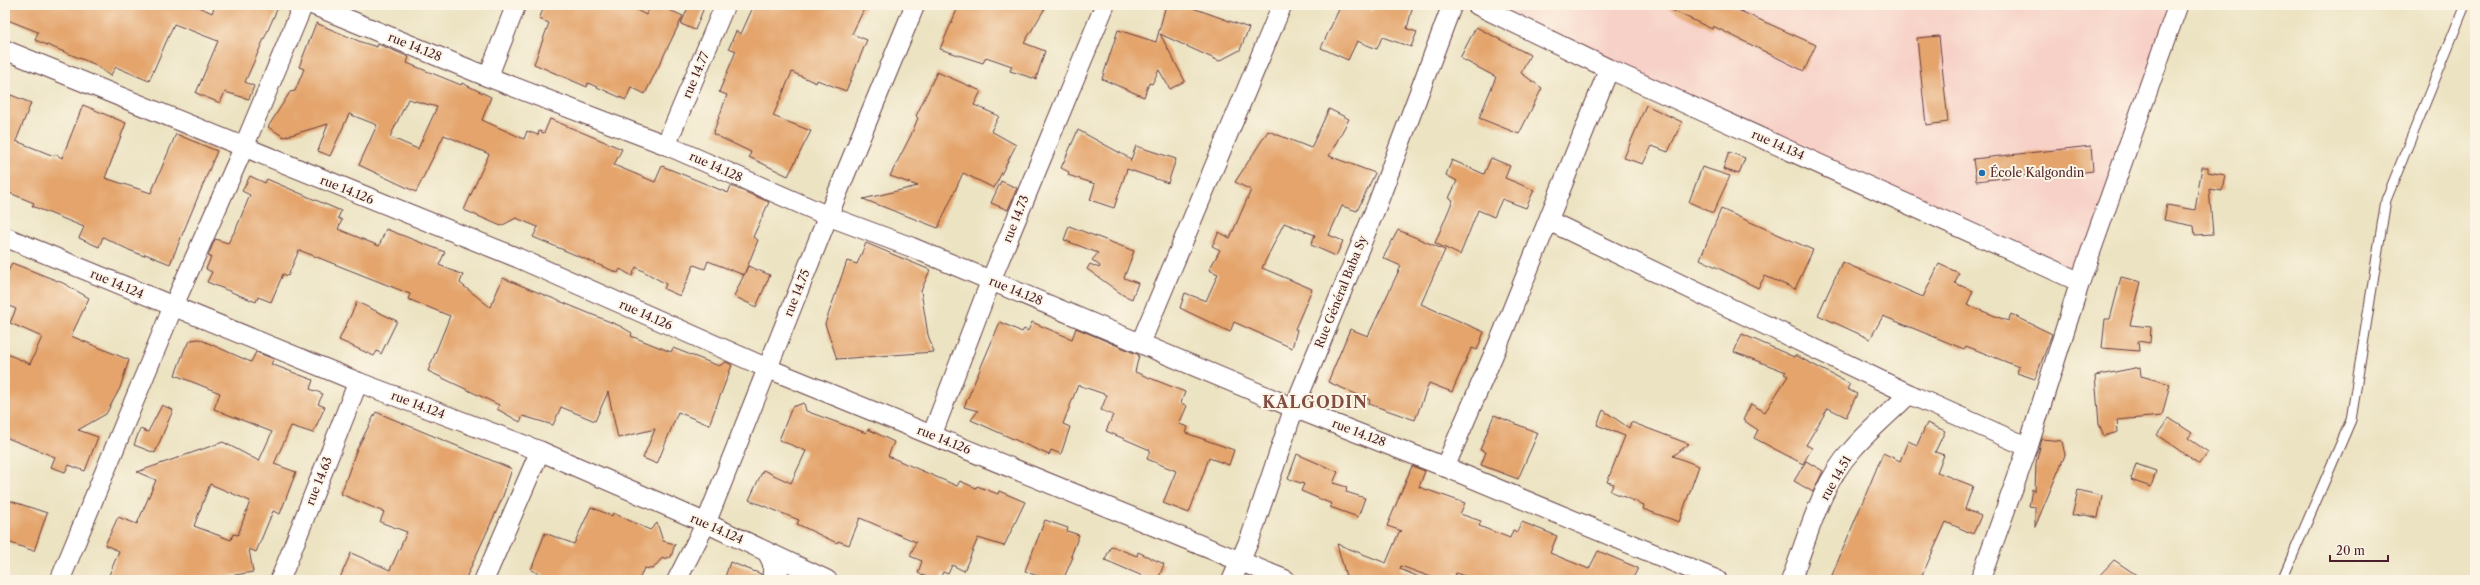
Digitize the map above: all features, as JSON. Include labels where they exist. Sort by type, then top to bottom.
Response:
[{"type":"street","points":[[60,580],[173,308],[244,149],[303,5]]},
{"type":"street","name":"rue 14.128","points":[[313,5],[488,77],[666,145],[828,216],[991,280],[1141,342],[1294,408],[1445,467],[1717,580]]},
{"type":"street","points":[[488,77],[516,5]]},
{"type":"street","name":"rue 14.77","points":[[666,145],[725,5]]},
{"type":"street","name":"rue 14.75","points":[[677,580],[706,523],[828,216],[915,5]]},
{"type":"street","name":"rue 14.73","points":[[932,435],[991,280],[1105,5]]},
{"type":"street","points":[[1141,342],[1282,5]]},
{"type":"street","name":"Rue Général Baba Sy","points":[[1232,580],[1241,562],[1294,408],[1378,205],[1452,5]]},
{"type":"street","name":"rue 14.134","points":[[1477,5],[1609,69],[2080,282]]},
{"type":"street","points":[[1980,580],[2028,448],[2080,282],[2178,5]]},
{"type":"street","name":"rue 14.126","points":[[5,50],[244,149],[518,258],[767,368],[1286,580]]},
{"type":"street","points":[[1445,467],[1549,221],[1609,69]]},
{"type":"street","points":[[1549,221],[1909,394],[2028,448]]},
{"type":"street","name":"rue 14.124","points":[[5,237],[173,308],[358,382],[540,451],[706,523],[768,554],[827,580]]},
{"type":"street","name":"rue 14.63","points":[[280,580],[358,382]]},
{"type":"street","name":"rue 14.51","points":[[1791,580],[1825,491],[1837,471],[1852,450],[1909,394]]},
{"type":"street","points":[[484,580],[540,451]]},
{"type":"street","points":[[768,554],[781,580]]},
{"type":"lane","points":[[2282,580],[2351,420],[2386,200],[2465,5]]},
{"type":"lane","points":[[767,580],[768,554]]},
{"type":"shaded area","name":"École Kalgondin","points":[[1479,5],[2175,5],[2080,278]]},
{"type":"building","points":[[5,5],[195,5],[212,13],[215,5],[279,5],[245,82],[254,86],[249,99],[225,92],[220,103],[196,93],[218,41],[174,24],[149,81],[116,67],[110,76],[94,64],[35,40],[38,32],[5,19]]},
{"type":"building","points":[[545,5],[627,5],[646,15],[651,5],[658,5],[683,16],[645,94],[631,87],[626,100],[588,83],[587,87],[534,64],[549,23],[539,19]]},
{"type":"building","points":[[689,5],[705,5],[695,30],[681,24]]},
{"type":"building","points":[[754,5],[866,5],[852,34],[867,40],[846,91],[817,80],[816,83],[792,72],[773,116],[811,131],[788,176],[749,157],[751,152],[713,134],[727,95],[719,92],[736,51],[729,48],[736,31],[741,34]]},
{"type":"building","points":[[959,5],[1047,5],[1024,43],[1045,51],[1036,79],[1010,71],[1012,66],[986,57],[983,63],[940,49]]},
{"type":"building","points":[[1166,5],[1194,5],[1193,8],[1249,28],[1240,50],[1219,61],[1160,34],[1185,81],[1170,89],[1159,70],[1152,84],[1149,83],[1144,97],[1102,79],[1118,30],[1156,42]]},
{"type":"building","points":[[1341,5],[1359,5],[1372,11],[1374,5],[1413,5],[1407,29],[1417,32],[1411,47],[1382,37],[1377,49],[1357,41],[1348,60],[1321,48]]},
{"type":"building","points":[[1661,5],[1727,5],[1816,45],[1804,71],[1713,26],[1712,29]]},
{"type":"building","points":[[316,23],[361,42],[377,47],[378,44],[409,57],[407,63],[461,85],[462,83],[491,97],[482,120],[524,139],[527,131],[538,135],[539,131],[544,133],[550,119],[622,149],[614,165],[655,182],[662,166],[728,193],[731,186],[769,202],[753,237],[758,240],[744,275],[708,261],[705,269],[694,265],[680,296],[664,289],[666,284],[636,267],[632,276],[620,269],[618,273],[533,237],[538,227],[516,218],[501,226],[464,210],[489,154],[444,135],[416,192],[359,165],[377,125],[349,114],[330,156],[318,151],[328,124],[284,137],[268,127],[290,92],[295,91],[304,69],[299,67]],"holes":[[[408,99],[437,107],[418,149],[390,137]]]},
{"type":"building","points":[[1476,27],[1530,55],[1521,73],[1542,88],[1519,134],[1479,118],[1496,77],[1460,58]]},
{"type":"building","points":[[1939,36],[1948,122],[1926,125],[1917,38]]},
{"type":"building","points":[[937,72],[981,91],[974,105],[999,116],[991,131],[1016,145],[994,188],[963,173],[938,228],[863,199],[918,186],[890,176],[911,135],[918,118],[916,116]]},
{"type":"building","points":[[11,95],[31,103],[16,141],[54,156],[55,154],[62,158],[83,105],[126,123],[105,178],[151,193],[176,134],[217,151],[170,264],[145,254],[144,256],[129,250],[103,237],[99,247],[79,238],[84,227],[32,206],[34,203],[5,191],[5,109]]},
{"type":"building","points":[[1646,105],[1682,122],[1668,152],[1652,146],[1643,164],[1624,158]]},
{"type":"building","points":[[1329,109],[1349,119],[1329,156],[1375,173],[1357,211],[1342,206],[1329,235],[1343,241],[1336,256],[1311,245],[1315,235],[1284,223],[1262,268],[1312,289],[1295,329],[1297,330],[1292,348],[1234,322],[1230,332],[1180,308],[1185,293],[1206,301],[1218,274],[1209,270],[1220,250],[1212,246],[1219,232],[1230,238],[1251,190],[1235,182],[1268,131],[1311,148]]},
{"type":"building","points":[[1078,130],[1131,159],[1130,162],[1136,146],[1176,159],[1168,183],[1127,169],[1114,208],[1090,200],[1095,184],[1068,175],[1069,172],[1061,168]]},
{"type":"building","points":[[2091,146],[2093,171],[2069,174],[2068,171],[1976,181],[1973,159]]},
{"type":"building","points":[[1729,152],[1745,158],[1739,174],[1723,169]]},
{"type":"building","points":[[1491,158],[1510,166],[1505,178],[1534,190],[1526,208],[1502,199],[1494,217],[1478,210],[1460,255],[1435,243],[1453,200],[1449,198],[1457,181],[1446,175],[1452,160],[1484,174]]},
{"type":"building","points":[[1702,167],[1730,176],[1713,213],[1689,202]]},
{"type":"building","points":[[2202,167],[2208,167],[2208,172],[2225,175],[2222,191],[2209,189],[2213,234],[2195,235],[2194,226],[2164,220],[2167,205],[2195,210]]},
{"type":"building","points":[[250,176],[265,183],[267,179],[341,211],[338,218],[342,220],[338,229],[379,246],[386,229],[445,252],[439,265],[463,275],[460,283],[490,307],[503,278],[620,326],[632,333],[631,336],[671,352],[673,348],[719,366],[726,362],[732,365],[709,425],[678,412],[657,464],[643,458],[655,429],[618,438],[608,392],[595,421],[561,407],[553,425],[523,416],[520,422],[497,409],[499,405],[428,371],[450,316],[408,299],[410,294],[299,250],[288,276],[283,274],[271,302],[258,297],[256,302],[207,282],[212,272],[206,269],[211,257],[208,256],[215,239],[228,243],[236,229],[250,195],[242,191]]},
{"type":"building","points":[[1001,181],[1017,188],[1008,210],[991,203]]},
{"type":"building","points":[[1721,209],[1813,250],[1795,289],[1765,276],[1758,288],[1700,259]]},
{"type":"building","points":[[1069,226],[1134,251],[1124,278],[1138,283],[1132,299],[1123,295],[1087,269],[1090,264],[1099,268],[1100,266],[1092,260],[1098,253],[1064,240]]},
{"type":"building","points":[[1398,230],[1445,250],[1421,304],[1484,332],[1477,350],[1472,348],[1469,353],[1452,392],[1429,383],[1415,420],[1369,404],[1370,400],[1328,382],[1350,329],[1368,336],[1401,266],[1383,258]]},
{"type":"building","points":[[866,243],[930,270],[921,291],[928,335],[934,352],[837,359],[825,324],[847,261],[857,264]]},
{"type":"building","points":[[1842,262],[1923,297],[1939,264],[1959,273],[1955,283],[1973,291],[1967,305],[2008,321],[2011,314],[2052,334],[2035,379],[2017,373],[2019,367],[1966,346],[1964,349],[1883,316],[1870,339],[1818,315]]},
{"type":"building","points":[[12,263],[63,283],[89,298],[71,336],[129,360],[120,388],[106,414],[78,430],[98,437],[85,471],[69,465],[65,472],[51,467],[55,457],[5,437],[5,353],[30,364],[42,337],[10,323],[16,309],[5,304],[5,278]]},
{"type":"building","points":[[748,266],[770,275],[756,307],[734,296]]},
{"type":"building","points":[[2121,277],[2141,282],[2130,325],[2151,327],[2150,343],[2138,341],[2139,351],[2102,348],[2105,319],[2110,319]]},
{"type":"building","points":[[357,302],[397,321],[381,354],[377,351],[374,356],[339,340]]},
{"type":"building","points":[[1000,322],[1022,332],[1024,329],[1028,331],[1032,322],[1072,339],[1076,328],[1139,355],[1135,372],[1185,392],[1181,403],[1187,406],[1179,424],[1188,427],[1186,433],[1234,450],[1229,465],[1209,458],[1189,513],[1163,503],[1176,471],[1147,459],[1150,450],[1106,431],[1113,415],[1101,410],[1107,395],[1078,385],[1063,424],[1070,427],[1061,454],[1051,450],[1049,455],[971,420],[978,411],[964,407]]},
{"type":"building","points":[[1742,334],[1794,357],[1795,355],[1850,384],[1847,389],[1857,394],[1846,417],[1828,408],[1806,445],[1812,448],[1803,464],[1754,438],[1758,430],[1743,420],[1751,404],[1765,412],[1788,376],[1784,374],[1786,372],[1734,352]]},
{"type":"building","points":[[199,339],[251,362],[256,352],[274,359],[271,364],[313,380],[310,389],[323,394],[318,404],[325,407],[313,433],[291,426],[274,464],[296,472],[280,514],[273,511],[256,552],[249,549],[253,572],[206,580],[107,580],[119,551],[105,545],[118,517],[137,524],[156,480],[137,472],[223,442],[259,461],[272,432],[214,409],[220,393],[175,375],[185,348],[191,340]],"holes":[[[210,484],[250,501],[238,535],[233,534],[231,540],[194,526]]]},
{"type":"building","points":[[2140,367],[2141,376],[2170,384],[2162,416],[2117,420],[2118,432],[2104,436],[2099,424],[2095,376]]},
{"type":"building","points":[[804,403],[806,411],[866,433],[868,429],[894,442],[888,456],[957,486],[960,481],[976,488],[977,486],[998,494],[999,491],[1025,502],[1004,546],[978,538],[964,571],[952,565],[948,574],[943,572],[939,580],[932,580],[918,573],[922,561],[910,556],[916,542],[860,518],[849,545],[838,541],[837,543],[797,524],[799,520],[749,500],[763,470],[791,483],[806,451],[779,440],[792,407]]},
{"type":"building","points":[[162,405],[173,410],[155,453],[134,445],[140,429],[148,432]]},
{"type":"building","points":[[1603,410],[1629,428],[1631,422],[1689,444],[1673,456],[1699,466],[1679,522],[1643,509],[1644,505],[1610,491],[1614,484],[1607,482],[1625,436],[1597,425]]},
{"type":"building","points":[[376,412],[512,469],[502,499],[465,580],[339,580],[351,553],[390,570],[407,532],[380,522],[384,512],[341,494],[356,451]]},
{"type":"building","points":[[1494,415],[1538,433],[1518,479],[1481,465],[1486,452],[1480,450]]},
{"type":"building","points":[[2169,418],[2192,433],[2188,438],[2208,452],[2199,464],[2157,435]]},
{"type":"building","points":[[1927,423],[1945,431],[1935,452],[1944,455],[1937,472],[1973,486],[1965,509],[1981,516],[1973,534],[1946,522],[1920,580],[1830,580],[1883,453],[1900,461],[1908,441],[1917,445]]},
{"type":"building","points":[[2042,439],[2062,441],[2065,455],[2035,527],[2035,507],[2029,506],[2032,489],[2035,491],[2036,463]]},
{"type":"building","points":[[1297,454],[1338,472],[1333,483],[1347,487],[1346,492],[1365,498],[1358,517],[1330,507],[1332,504],[1301,491],[1304,484],[1288,479]]},
{"type":"building","points":[[1806,461],[1823,471],[1813,492],[1794,481]]},
{"type":"building","points":[[2136,464],[2156,471],[2151,487],[2131,480]]},
{"type":"building","points":[[1412,466],[1425,471],[1419,487],[1465,503],[1460,514],[1481,521],[1479,526],[1510,538],[1513,530],[1517,532],[1522,522],[1557,536],[1550,553],[1589,569],[1598,551],[1638,568],[1632,580],[1475,580],[1456,573],[1454,580],[1439,580],[1401,566],[1400,569],[1426,580],[1347,580],[1337,544],[1386,563],[1399,532],[1402,531],[1387,526]]},
{"type":"building","points":[[2078,490],[2102,496],[2098,518],[2085,515],[2072,516]]},
{"type":"building","points":[[5,499],[47,513],[34,551],[5,541]]},
{"type":"building","points":[[591,507],[612,516],[613,513],[650,530],[657,523],[663,541],[675,544],[671,557],[661,559],[653,569],[644,568],[639,580],[552,580],[531,570],[545,533],[574,544]]},
{"type":"building","points":[[1045,520],[1068,528],[1067,531],[1079,535],[1071,556],[1073,557],[1063,580],[1035,580],[1037,576],[1025,571]]},
{"type":"building","points":[[1111,546],[1137,556],[1138,552],[1164,564],[1158,580],[1152,580],[1105,560]]},
{"type":"building","points":[[2114,560],[2144,580],[2095,580]]},
{"type":"building","points":[[730,562],[761,574],[761,580],[724,580]]},
{"type":"place","name":"École Kalgondin","points":[[1982,173]]},
{"type":"district","name":"KALGODIN","points":[[1315,402]]}]
